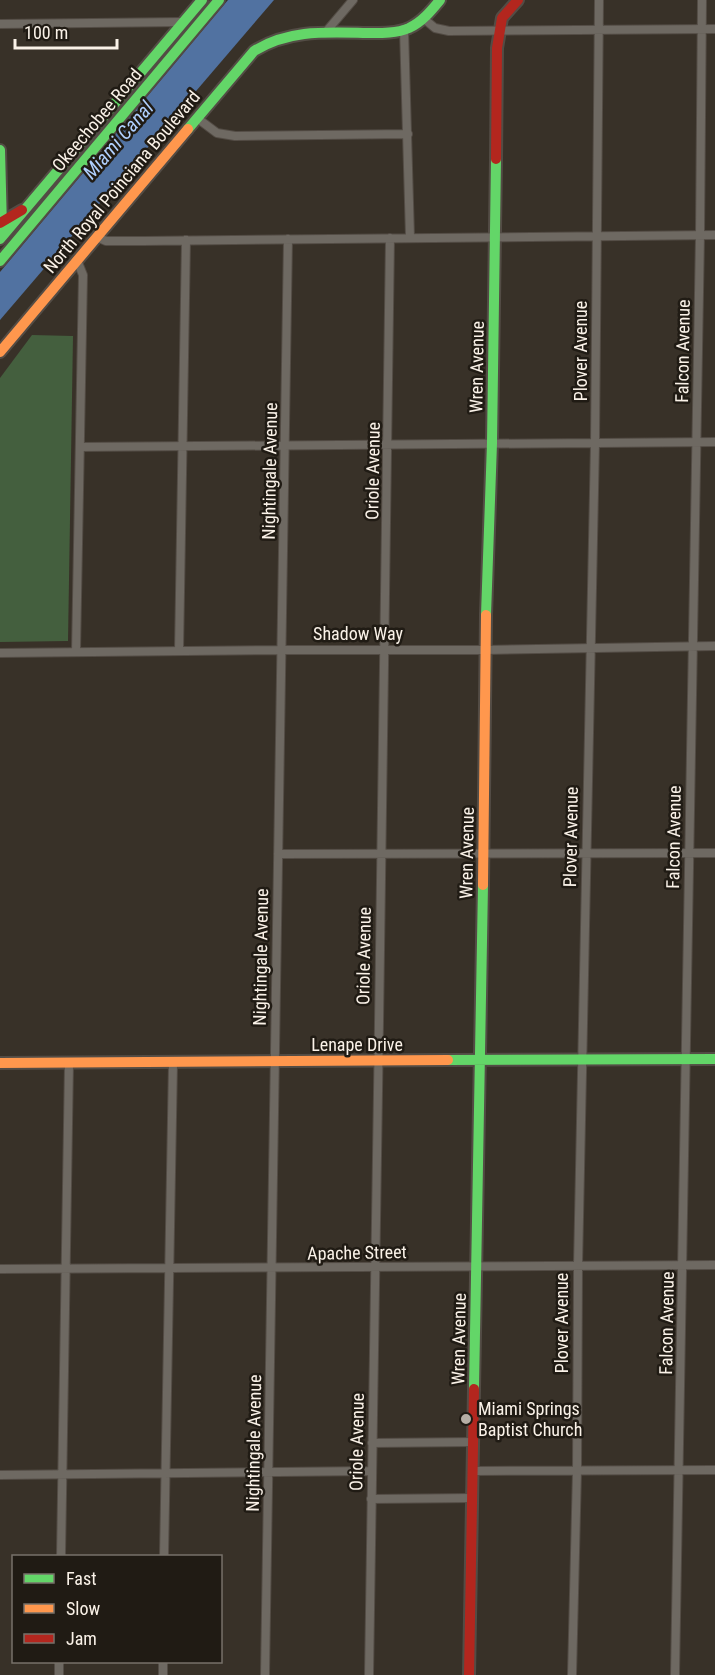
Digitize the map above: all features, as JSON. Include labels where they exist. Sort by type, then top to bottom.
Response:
[{"type":"main road","name":"Okeechobee Road","points":[[1,237],[202,0]]},
{"type":"main road","name":"Okeechobee Road","points":[[2,254],[219,0]]},
{"type":"main road","points":[[325,33],[386,33],[404,29],[413,26],[423,18],[440,0]]},
{"type":"main road","points":[[500,31],[502,18],[518,0]]},
{"type":"main road","name":"Wren Avenue","points":[[469,1675],[484,855],[485,651],[492,442],[497,48],[500,31]]},
{"type":"main road","name":"North Royal Poinciana Boulevard","points":[[0,352],[248,57],[260,46],[289,34],[325,33]]},
{"type":"main road","points":[[0,150],[2,254]]},
{"type":"main road","points":[[1,222],[27,207]]},
{"type":"main road","name":"Lenape Drive","points":[[0,1063],[715,1059]]},
{"type":"street","points":[[325,33],[353,0]]},
{"type":"street","name":"Plover Avenue","points":[[572,1675],[595,443],[599,0]]},
{"type":"street","name":"Falcon Avenue","points":[[675,1675],[702,0]]},
{"type":"street","points":[[423,18],[435,28],[442,30],[715,29]]},
{"type":"street","points":[[0,24],[183,22]]},
{"type":"street","points":[[404,29],[410,237]]},
{"type":"street","points":[[197,118],[217,132],[230,136],[408,134]]},
{"type":"street","points":[[97,237],[111,241],[410,237],[597,238],[715,235]]},
{"type":"street","name":"Oriole Avenue","points":[[369,1675],[377,1061],[386,649],[390,238]]},
{"type":"street","name":"Nightingale Avenue","points":[[265,1675],[288,239]]},
{"type":"street","points":[[179,651],[186,240]]},
{"type":"street","points":[[76,652],[83,275],[77,260]]},
{"type":"street","points":[[80,447],[715,442]]},
{"type":"street","name":"Shadow Way","points":[[0,653],[386,649],[485,651],[715,646]]},
{"type":"street","points":[[278,854],[715,853]]},
{"type":"street","points":[[61,1555],[69,1063]]},
{"type":"street","points":[[164,1555],[172,1063]]},
{"type":"street","name":"Apache Street","points":[[0,1269],[272,1269],[715,1264]]},
{"type":"street","points":[[372,1443],[474,1442]]},
{"type":"street","points":[[474,1471],[715,1470]]},
{"type":"street","points":[[0,1475],[371,1471]]},
{"type":"street","points":[[371,1499],[473,1498]]},
{"type":"green space","points":[[32,335],[73,336],[68,641],[0,642],[0,378]]},
{"type":"water","name":"Miami Canal","points":[[228,0],[274,0],[0,320],[0,272]]},
{"type":"traffic: fast","points":[[0,239],[202,0]]},
{"type":"traffic: fast","points":[[0,261],[219,0]]},
{"type":"traffic: fast","points":[[188,129],[254,51],[267,44],[307,34],[380,33],[404,30],[414,26],[440,0]]},
{"type":"traffic: fast","points":[[0,150],[2,228]]},
{"type":"traffic: fast","points":[[486,615],[492,443],[496,159]]},
{"type":"traffic: fast","points":[[474,1389],[483,885]]},
{"type":"traffic: fast","points":[[448,1060],[715,1059]]},
{"type":"traffic: slow","points":[[0,352],[188,129]]},
{"type":"traffic: slow","points":[[483,885],[486,615]]},
{"type":"traffic: slow","points":[[0,1063],[448,1060]]},
{"type":"traffic: jam","points":[[496,159],[497,48],[502,18],[518,0]]},
{"type":"traffic: jam","points":[[0,223],[22,210]]},
{"type":"traffic: jam","points":[[469,1675],[474,1389]]},
{"type":"place","name":"Miami Springs Baptist Church","points":[[466,1419]]}]
